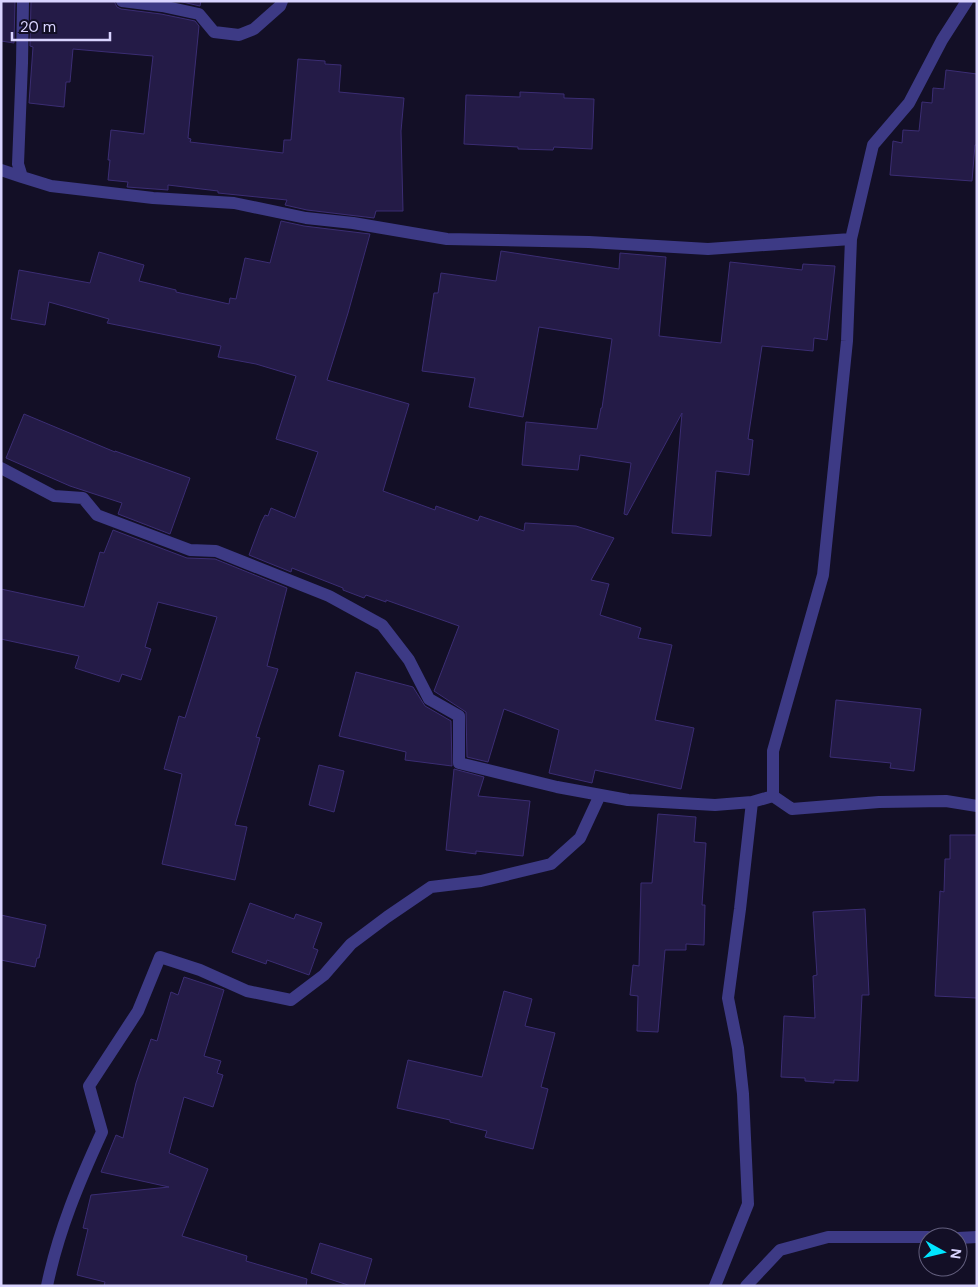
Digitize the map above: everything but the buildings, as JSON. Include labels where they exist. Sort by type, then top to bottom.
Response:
[{"type":"street","points":[[22,177],[18,164],[23,1]]},
{"type":"street","points":[[122,1],[162,6],[199,14],[214,32],[239,35],[254,29],[280,6],[282,1]]},
{"type":"street","points":[[773,796],[773,751],[823,575],[847,341],[851,239],[873,145],[909,103],[942,40],[967,1]]},
{"type":"street","points":[[1,170],[51,186],[153,198],[234,203],[306,218],[353,223],[447,239],[588,242],[708,249],[851,239]]},
{"type":"street","points":[[1,468],[54,496],[83,498],[98,515],[190,550],[216,551],[329,596],[382,625],[409,660],[430,699],[459,716],[459,763],[557,788],[628,800],[714,805],[752,802],[773,796]]},
{"type":"street","points":[[47,1286],[52,1260],[77,1186],[102,1132],[89,1086],[138,1011],[160,957],[200,970],[247,991],[291,1000],[324,975],[351,944],[431,887],[481,881],[551,864],[580,838],[600,795]]},
{"type":"street","points":[[773,796],[792,809],[878,802],[946,801],[977,806]]},
{"type":"street","points":[[715,1286],[748,1204],[743,1094],[738,1048],[728,998],[752,802]]},
{"type":"street","points":[[746,1286],[780,1250],[828,1237],[918,1237]]}]
